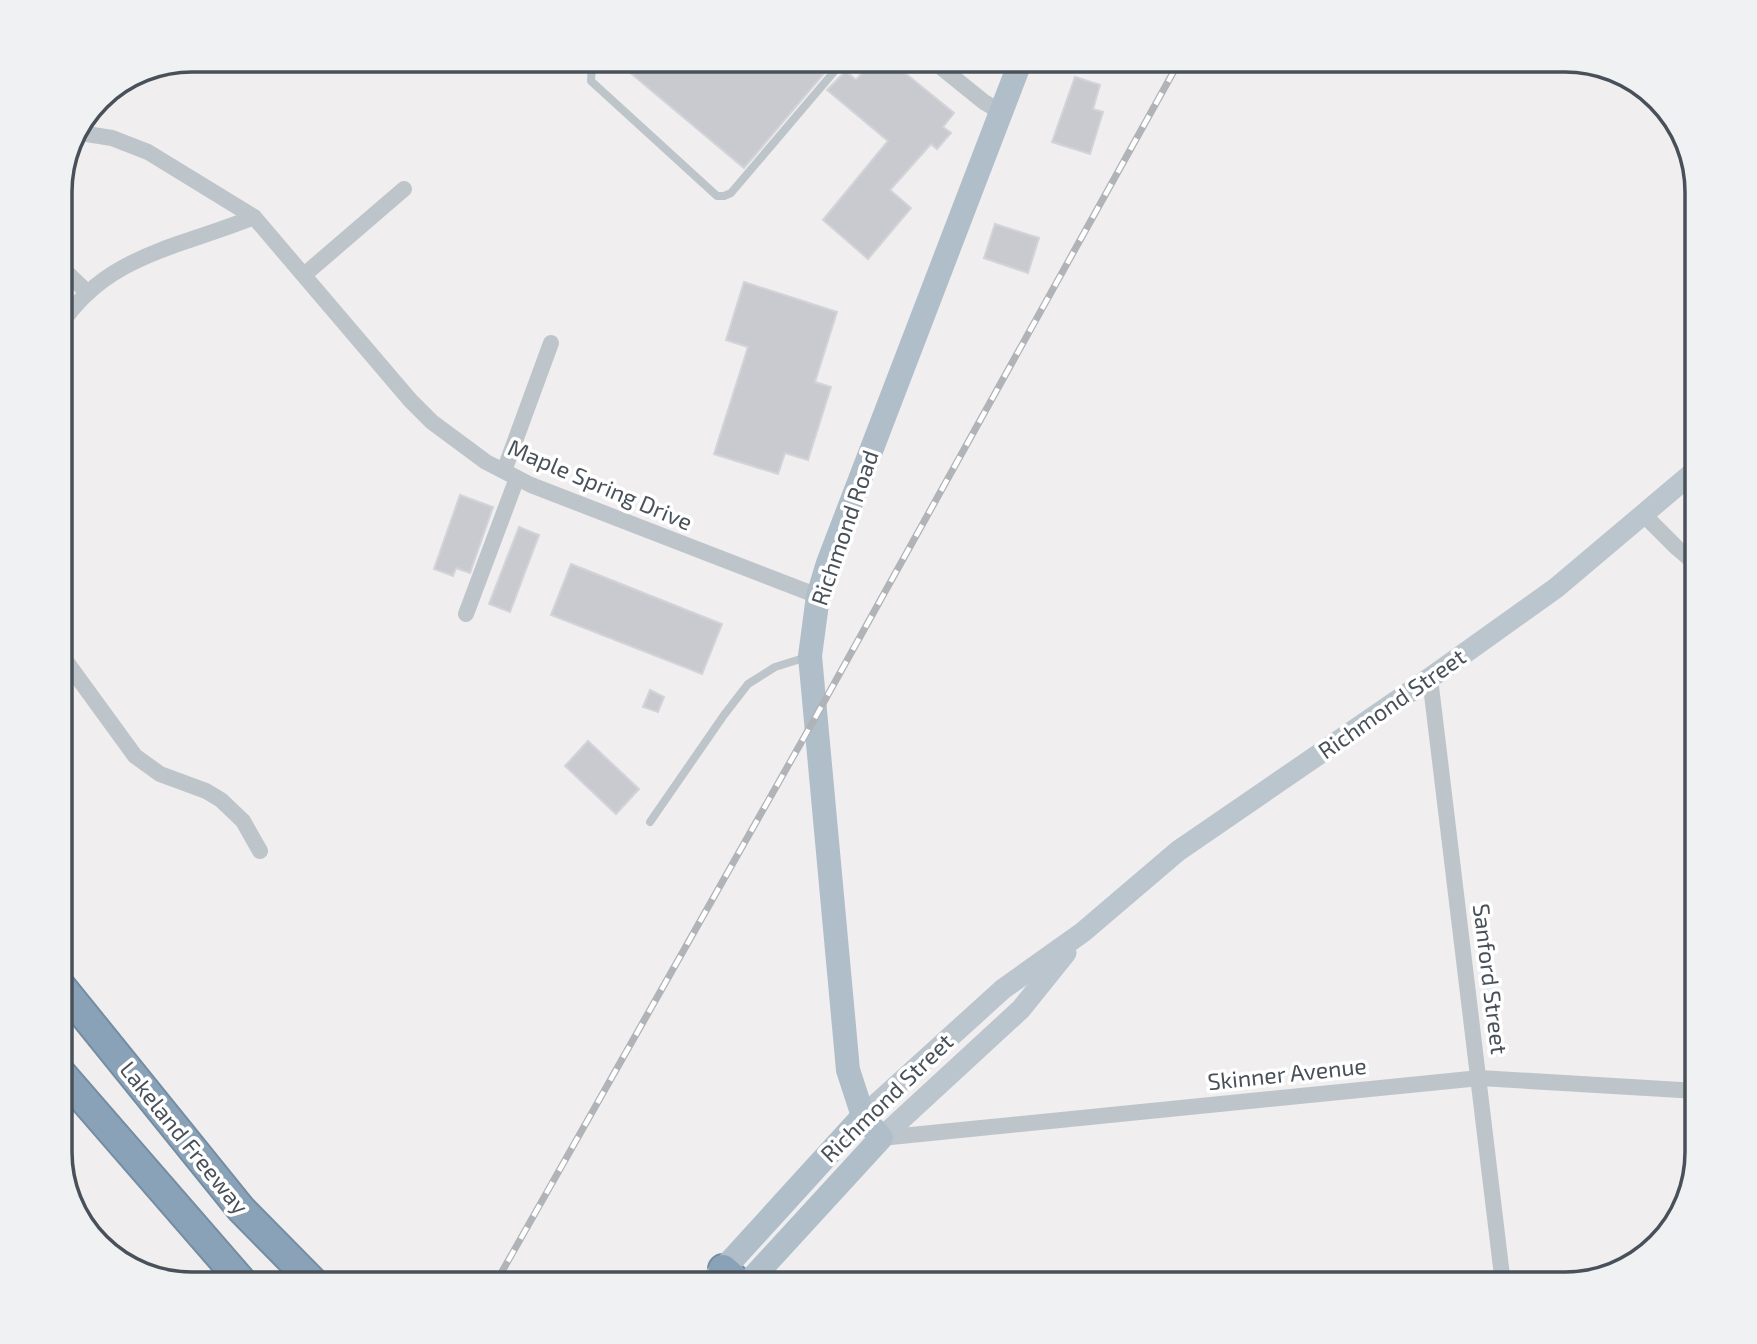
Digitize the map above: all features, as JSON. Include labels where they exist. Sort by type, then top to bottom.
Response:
[{"type":"highway","name":"Lakeland Freeway","points":[[72,1000],[241,1209],[303,1272]]},
{"type":"highway","name":"Lakeland Freeway","points":[[72,1086],[234,1272]]},
{"type":"main road","name":"Richmond Road","points":[[881,1138],[863,1116],[848,1070],[810,656],[818,596],[828,563],[1016,72]]},
{"type":"main road","name":"Richmond Street","points":[[730,1272],[863,1116],[1003,989],[1083,932],[1178,851],[1556,588],[1685,480]]},
{"type":"main road","name":"Richmond Street","points":[[758,1272],[881,1138],[1021,1009],[1083,932]]},
{"type":"street","points":[[947,72],[984,103],[1001,112]]},
{"type":"street","name":"Maple Spring Drive","points":[[87,134],[112,138],[148,152],[254,217],[410,400],[457,442],[510,475],[818,596]]},
{"type":"street","points":[[304,275],[404,189]]},
{"type":"street","points":[[72,310],[79,300],[113,272],[144,255],[216,233],[254,217]]},
{"type":"street","points":[[72,278],[88,293]]},
{"type":"street","points":[[466,614],[551,343]]},
{"type":"street","points":[[1644,515],[1685,554]]},
{"type":"street","points":[[72,669],[135,756],[160,774],[206,791],[231,808],[243,821],[260,851]]},
{"type":"street","name":"Sanford Street","points":[[1430,678],[1502,1272]]},
{"type":"street","name":"Skinner Avenue","points":[[881,1138],[1480,1078],[1685,1090]]},
{"type":"lane","points":[[592,72],[591,81],[717,196],[724,197],[731,193],[834,72]]},
{"type":"lane","points":[[650,822],[748,684],[775,667],[810,656]]},
{"type":"building","points":[[629,72],[825,72],[744,168]]},
{"type":"building","points":[[845,72],[856,80],[863,72],[904,72],[954,113],[943,127],[951,133],[937,149],[931,144],[890,190],[911,208],[868,259],[823,220],[888,141],[827,90]]},
{"type":"building","points":[[1075,77],[1100,85],[1093,109],[1103,112],[1090,154],[1052,142]]},
{"type":"building","points":[[995,224],[1039,238],[1028,273],[984,258]]},
{"type":"building","points":[[744,282],[837,312],[815,382],[831,387],[808,460],[785,453],[778,474],[714,454],[748,347],[726,340]]},
{"type":"building","points":[[460,495],[493,507],[470,573],[456,568],[453,576],[434,569]]},
{"type":"building","points":[[519,527],[539,535],[510,612],[489,604]]},
{"type":"building","points":[[571,564],[722,624],[702,674],[551,615]]},
{"type":"building","points":[[650,690],[664,697],[658,712],[643,707]]},
{"type":"building","points":[[588,741],[639,789],[616,814],[565,766]]},
{"type":"railway","points":[[502,1272],[815,718],[1173,72]]}]
